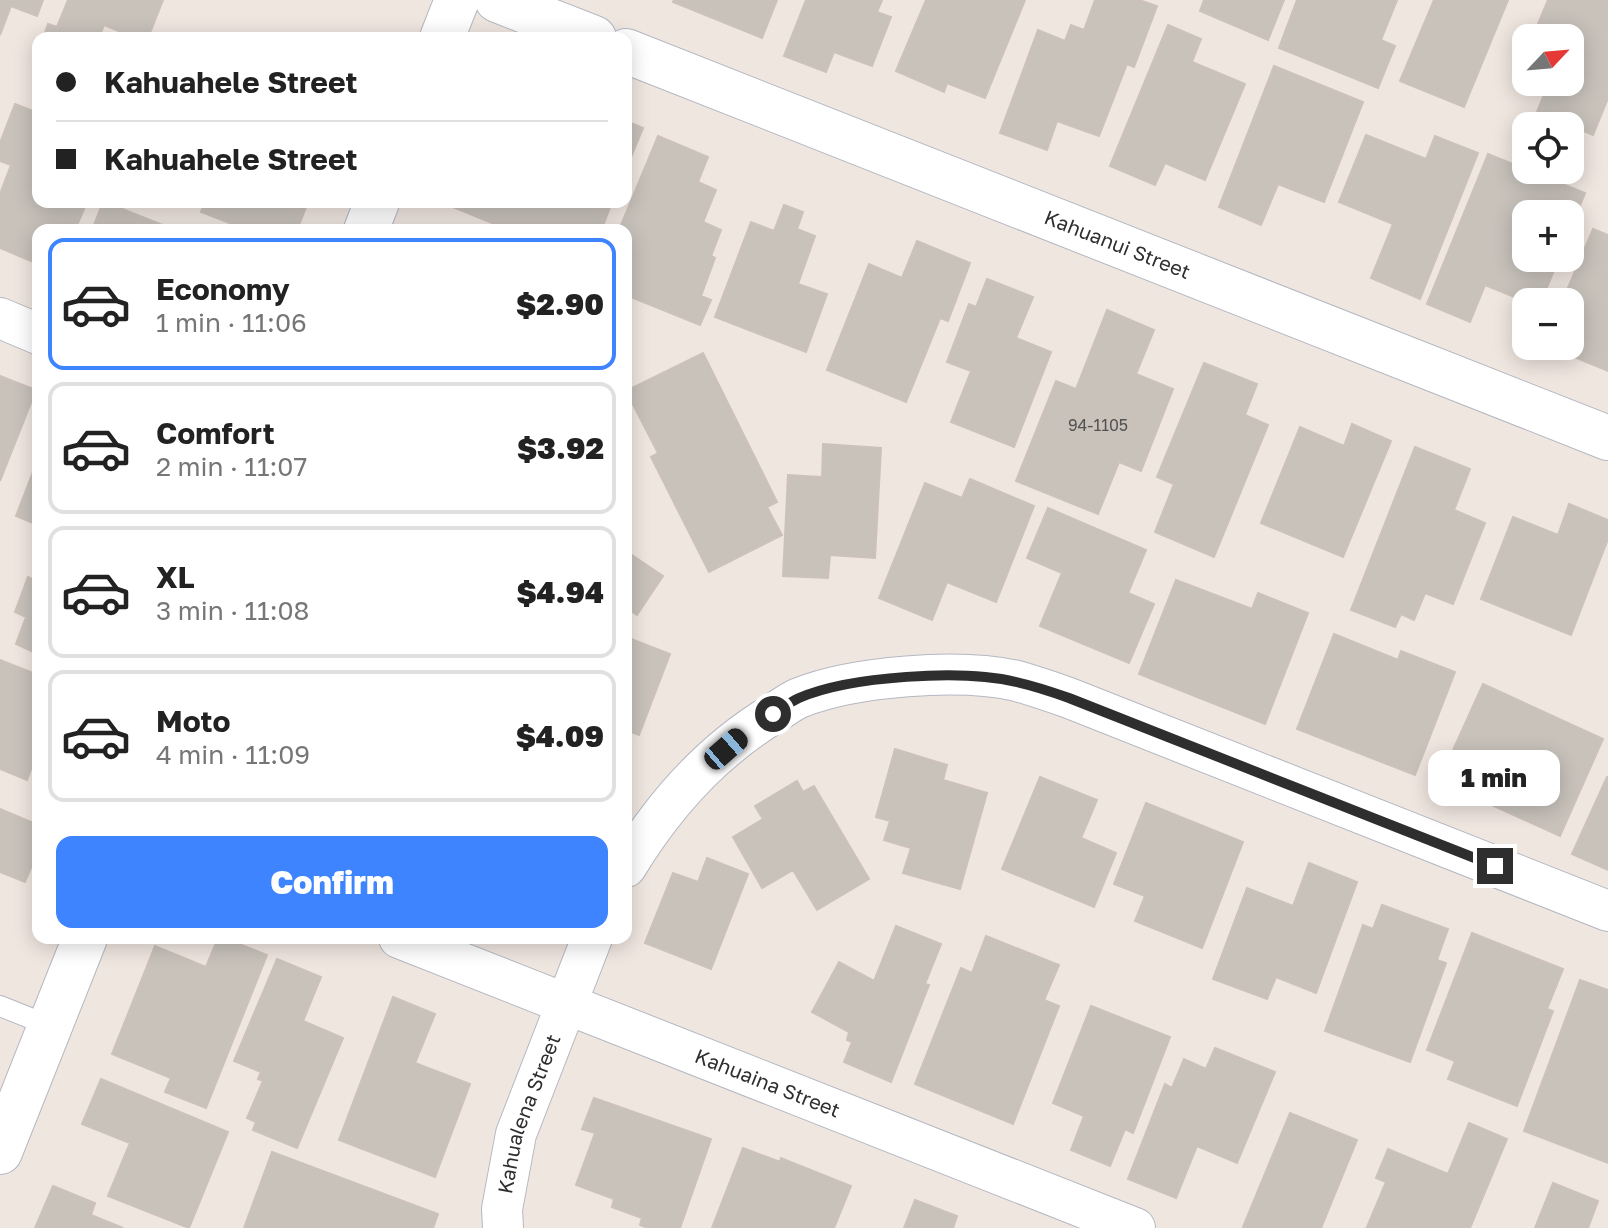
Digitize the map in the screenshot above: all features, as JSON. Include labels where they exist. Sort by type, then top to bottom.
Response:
[{"type":"street","points":[[444,32],[457,0]]},
{"type":"street","points":[[497,0],[579,32]]},
{"type":"street","name":"Kahuanui Street","points":[[632,53],[1608,438]]},
{"type":"street","points":[[0,318],[32,331]]},
{"type":"street","points":[[632,857],[649,829],[704,767],[747,730],[799,698],[851,684],[906,677],[963,675],[1015,681],[1069,698],[1608,911]]},
{"type":"street","points":[[0,1152],[83,944]]},
{"type":"street","name":"Kahuaina Street","points":[[414,944],[1135,1228]]},
{"type":"street","name":"Kahualena Street","points":[[503,1228],[502,1209],[516,1134],[590,944]]},
{"type":"lane","points":[[0,1006],[50,1026]]},
{"type":"building","points":[[0,0],[43,0],[37,16],[11,6],[0,35]]},
{"type":"building","points":[[68,0],[163,0],[150,32],[121,32],[104,25],[101,32],[45,32],[48,24],[57,27]]},
{"type":"building","points":[[674,0],[777,0],[762,38]]},
{"type":"building","points":[[806,0],[882,0],[877,12],[891,17],[872,66],[834,52],[826,72],[784,56]]},
{"type":"building","points":[[926,0],[1025,0],[985,98],[947,83],[944,92],[896,71]]},
{"type":"building","points":[[1095,0],[1139,0],[1157,6],[1134,67],[1127,64],[1099,136],[1057,121],[1047,150],[1000,133],[1038,30],[1065,41],[1071,25],[1084,30]]},
{"type":"building","points":[[1204,0],[1284,0],[1268,40],[1200,11]]},
{"type":"building","points":[[1297,0],[1397,0],[1381,40],[1395,46],[1378,88],[1279,48]]},
{"type":"building","points":[[1434,0],[1508,0],[1464,107],[1400,81]]},
{"type":"building","points":[[1548,0],[1608,0],[1608,98],[1593,135],[1584,131],[1584,112],[1537,112],[1543,96],[1584,96],[1584,24],[1538,24]]},
{"type":"building","points":[[1168,25],[1201,39],[1192,62],[1245,84],[1205,180],[1165,163],[1155,185],[1110,166]]},
{"type":"building","points":[[1274,66],[1363,102],[1324,202],[1278,184],[1261,225],[1219,207]]},
{"type":"building","points":[[15,104],[32,111],[32,208],[84,208],[78,224],[32,224],[32,261],[0,248],[0,194],[11,165],[0,161],[0,143]]},
{"type":"building","points":[[632,123],[643,128],[632,155]]},
{"type":"building","points":[[1366,135],[1426,159],[1435,136],[1478,153],[1420,299],[1371,278],[1393,224],[1339,202]]},
{"type":"building","points":[[658,136],[708,157],[698,182],[716,190],[703,222],[721,230],[701,296],[711,300],[700,325],[632,297],[632,224],[621,224],[628,208],[632,208],[632,199]]},
{"type":"building","points":[[1488,154],[1512,164],[1512,184],[1563,184],[1585,193],[1582,200],[1512,200],[1512,272],[1553,272],[1547,288],[1512,288],[1512,296],[1485,285],[1470,322],[1427,304]]},
{"type":"building","points":[[784,205],[803,212],[797,229],[815,236],[798,284],[827,294],[806,352],[715,317],[751,222],[774,231]]},
{"type":"building","points":[[101,208],[120,208],[160,224],[94,224]]},
{"type":"building","points":[[203,208],[306,208],[299,224],[232,224],[201,212]]},
{"type":"building","points":[[455,208],[610,208],[604,224],[494,224]]},
{"type":"building","points":[[1593,229],[1608,235],[1608,371],[1581,360],[1584,360],[1584,288],[1568,288],[1575,272],[1584,272],[1584,250]]},
{"type":"building","points":[[917,241],[970,263],[948,321],[940,318],[906,402],[827,370],[869,264],[902,278]]},
{"type":"building","points":[[987,279],[1033,297],[1016,338],[1051,352],[1014,447],[951,422],[971,371],[947,362],[969,304],[976,307]]},
{"type":"building","points":[[1107,310],[1154,330],[1136,374],[1173,389],[1141,471],[1119,462],[1098,514],[1016,481],[1056,381],[1076,389]]},
{"type":"building","points":[[703,353],[777,502],[767,507],[782,535],[709,572],[651,457],[658,453],[632,403],[632,388]]},
{"type":"building","points":[[1204,363],[1257,384],[1245,415],[1268,425],[1214,557],[1155,532],[1174,484],[1157,477]]},
{"type":"building","points":[[0,376],[32,388],[32,400],[0,481]]},
{"type":"building","points":[[1352,424],[1391,441],[1343,557],[1261,523],[1300,427],[1344,446]]},
{"type":"building","points":[[823,444],[881,448],[875,558],[830,555],[828,578],[783,576],[788,475],[822,477]]},
{"type":"building","points":[[1415,447],[1470,469],[1454,510],[1485,523],[1453,604],[1425,593],[1414,620],[1401,614],[1395,627],[1351,610]]},
{"type":"building","points":[[32,475],[32,523],[16,516]]},
{"type":"building","points":[[970,479],[1034,506],[996,602],[947,582],[932,620],[879,598],[925,483],[962,498]]},
{"type":"building","points":[[1569,504],[1608,520],[1608,539],[1571,635],[1481,599],[1513,517],[1558,535]]},
{"type":"building","points":[[1048,508],[1146,550],[1128,593],[1154,604],[1129,663],[1040,626],[1062,573],[1027,558]]},
{"type":"building","points":[[632,555],[663,576],[637,615],[632,612]]},
{"type":"building","points":[[28,577],[32,579],[32,651],[16,644],[26,617],[15,612]]},
{"type":"building","points":[[1176,580],[1252,609],[1258,593],[1308,613],[1265,724],[1139,674]]},
{"type":"building","points":[[1334,634],[1398,660],[1401,651],[1455,672],[1415,775],[1297,729]]},
{"type":"building","points":[[632,639],[670,654],[639,735],[632,732]]},
{"type":"building","points":[[0,660],[32,673],[32,766],[27,780],[0,769]]},
{"type":"building","points":[[1483,684],[1603,739],[1560,836],[1439,781]]},
{"type":"building","points":[[895,749],[947,765],[943,780],[987,793],[960,889],[903,873],[911,848],[884,840],[890,821],[876,817]]},
{"type":"building","points":[[1040,777],[1097,800],[1081,838],[1116,853],[1094,907],[1002,869]]},
{"type":"building","points":[[1608,777],[1608,870],[1572,854]]},
{"type":"building","points":[[797,781],[803,792],[814,786],[869,879],[817,910],[793,870],[762,888],[733,837],[763,819],[755,806]]},
{"type":"building","points":[[1146,803],[1243,842],[1202,948],[1135,921],[1145,896],[1114,884]]},
{"type":"building","points":[[0,809],[32,822],[32,865],[25,882],[0,872]]},
{"type":"building","points":[[707,858],[748,874],[711,969],[645,943],[673,873],[698,882]]},
{"type":"building","points":[[1309,863],[1357,882],[1316,993],[1276,977],[1267,999],[1213,979],[1247,888],[1293,906]]},
{"type":"building","points":[[1382,905],[1448,929],[1437,960],[1446,963],[1410,1062],[1325,1031],[1363,925],[1373,929]]},
{"type":"building","points":[[896,926],[941,944],[925,984],[929,985],[891,1082],[844,1062],[852,1042],[847,1040],[849,1032],[812,1012],[839,962],[874,981]]},
{"type":"building","points":[[1472,933],[1563,969],[1547,1009],[1553,1011],[1517,1106],[1448,1079],[1455,1061],[1427,1050]]},
{"type":"building","points":[[986,936],[1059,965],[1044,1000],[1059,1006],[1013,1124],[915,1084],[961,968],[972,973]]},
{"type":"building","points":[[216,944],[239,944],[267,955],[206,1108],[165,1092],[171,1078],[112,1054],[155,946],[206,967]]},
{"type":"building","points":[[277,959],[321,977],[303,1021],[343,1038],[297,1148],[253,1130],[256,1122],[247,1118],[263,1081],[258,1079],[261,1072],[234,1061]]},
{"type":"building","points":[[1580,980],[1608,990],[1608,1163],[1524,1131]]},
{"type":"building","points":[[393,997],[435,1014],[415,1063],[470,1084],[435,1177],[339,1140]]},
{"type":"building","points":[[1091,1006],[1170,1037],[1133,1133],[1125,1129],[1110,1166],[1071,1150],[1084,1116],[1053,1103]]},
{"type":"building","points":[[1215,1048],[1275,1072],[1237,1163],[1197,1146],[1176,1198],[1128,1179],[1165,1084],[1172,1088],[1184,1059],[1206,1069]]},
{"type":"building","points":[[101,1079],[228,1132],[189,1228],[108,1196],[130,1143],[82,1124]]},
{"type":"building","points":[[594,1098],[711,1139],[680,1228],[640,1225],[642,1218],[612,1207],[614,1199],[576,1185],[595,1133],[582,1129]]},
{"type":"building","points":[[1290,1113],[1357,1140],[1321,1228],[1243,1227]]},
{"type":"building","points":[[1469,1123],[1507,1139],[1470,1228],[1367,1227],[1386,1182],[1376,1178],[1388,1149],[1448,1174]]},
{"type":"building","points":[[743,1148],[780,1162],[781,1158],[851,1186],[834,1228],[712,1228]]},
{"type":"building","points":[[272,1152],[438,1214],[433,1228],[244,1228]]},
{"type":"building","points":[[1553,1183],[1598,1201],[1588,1228],[1535,1228]]},
{"type":"building","points":[[53,1186],[95,1203],[91,1215],[123,1228],[35,1228]]},
{"type":"building","points":[[915,1200],[957,1216],[953,1228],[904,1228]]},
{"type":"route","points":[[773,714],[799,698],[851,684],[906,677],[963,675],[1015,681],[1069,698],[1495,866]]}]
